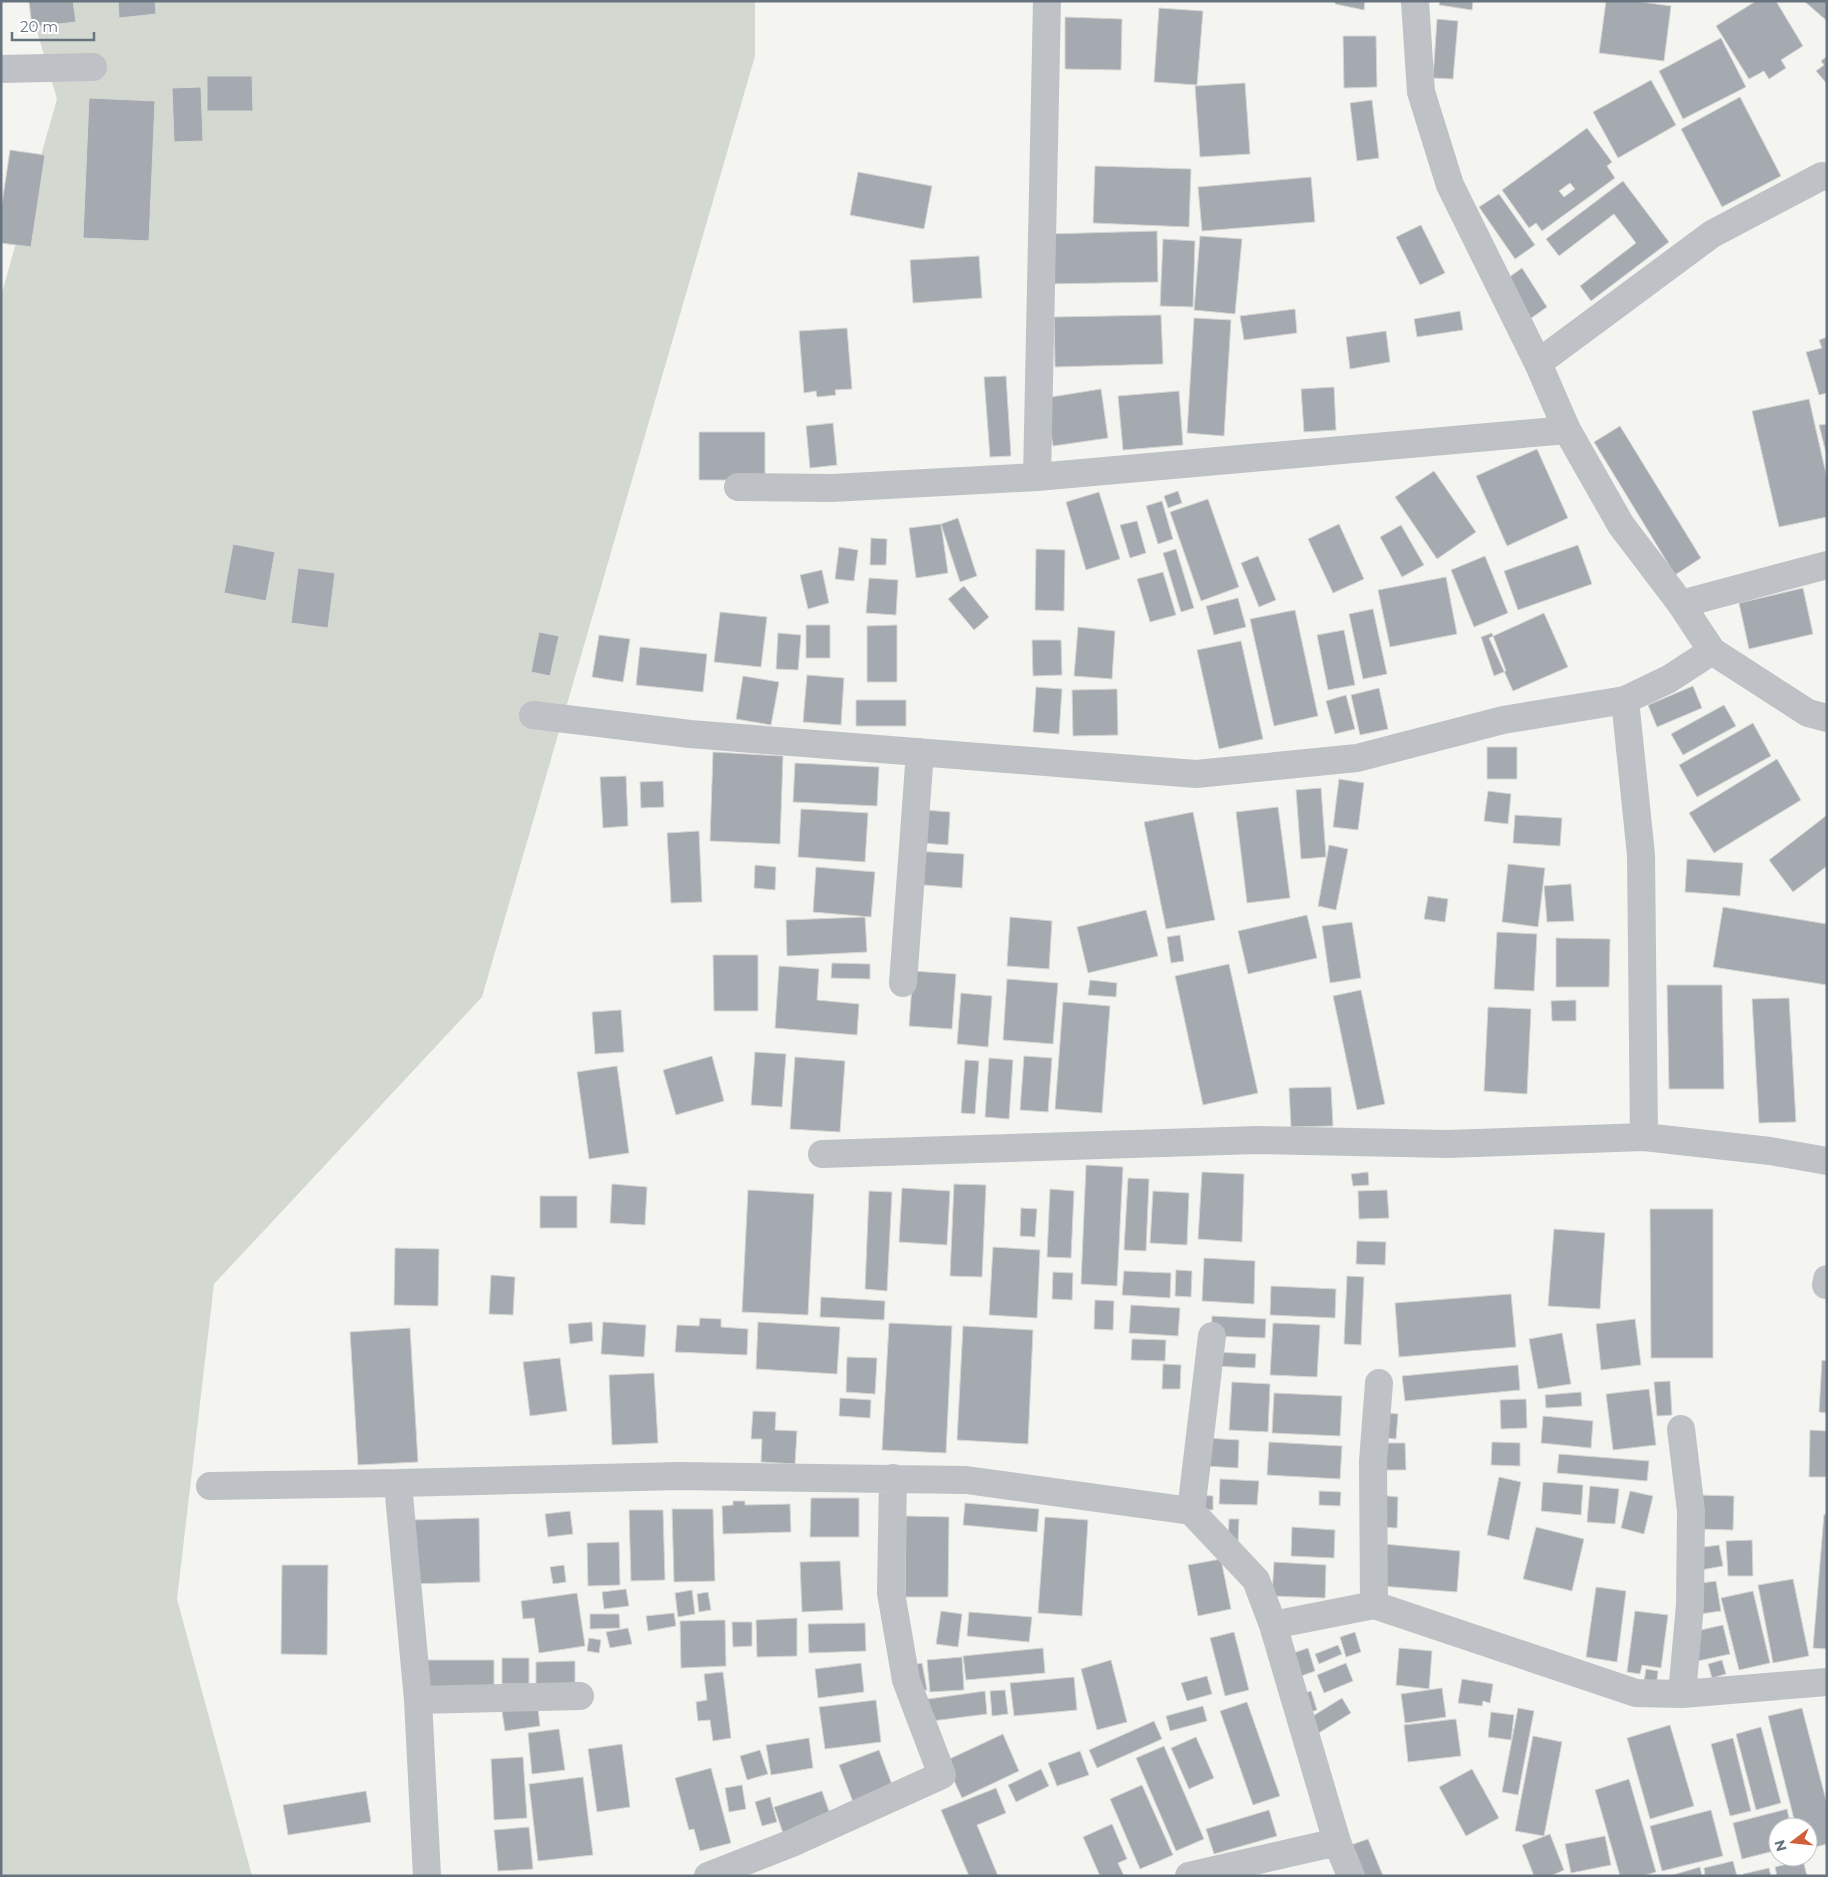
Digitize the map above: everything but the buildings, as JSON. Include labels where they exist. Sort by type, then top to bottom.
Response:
[{"type":"street","points":[[1037,477],[1047,1]]},
{"type":"street","points":[[1415,1],[1421,92],[1450,185],[1538,363],[1567,430],[1621,525],[1681,604],[1712,651],[1808,713],[1827,718]]},
{"type":"street","points":[[1,69],[93,67]]},
{"type":"street","points":[[1538,363],[1712,234],[1822,176],[1827,177]]},
{"type":"street","points":[[738,487],[832,488],[1037,477],[1567,430]]},
{"type":"street","points":[[1681,604],[1827,565]]},
{"type":"street","points":[[533,715],[690,734],[1196,774],[1357,758],[1504,720],[1625,700],[1669,679],[1712,651]]},
{"type":"street","points":[[1625,700],[1641,855],[1644,1137]]},
{"type":"street","points":[[903,983],[920,752]]},
{"type":"street","points":[[822,1154],[1257,1140],[1447,1144],[1644,1137],[1770,1151],[1827,1161]]},
{"type":"street","points":[[1191,1510],[1212,1336]]},
{"type":"street","points":[[1374,1605],[1373,1461],[1379,1383]]},
{"type":"street","points":[[1681,1429],[1691,1511],[1690,1605],[1682,1694]]},
{"type":"street","points":[[210,1486],[680,1476],[893,1478],[966,1480],[1191,1510],[1256,1580],[1273,1625],[1337,1842],[1351,1876]]},
{"type":"street","points":[[708,1876],[792,1843],[942,1775],[906,1680],[891,1593],[893,1478]]},
{"type":"street","points":[[400,1483],[399,1495],[418,1700],[427,1876]]},
{"type":"street","points":[[1273,1625],[1374,1605],[1636,1693],[1682,1694],[1827,1682]]},
{"type":"street","points":[[418,1700],[580,1696]]},
{"type":"street","points":[[1189,1876],[1337,1842]]},
{"type":"shaded area","points":[[28,1],[755,1],[755,56],[482,997],[214,1284],[177,1599],[252,1876],[1,1876],[1,296],[57,99]]}]
